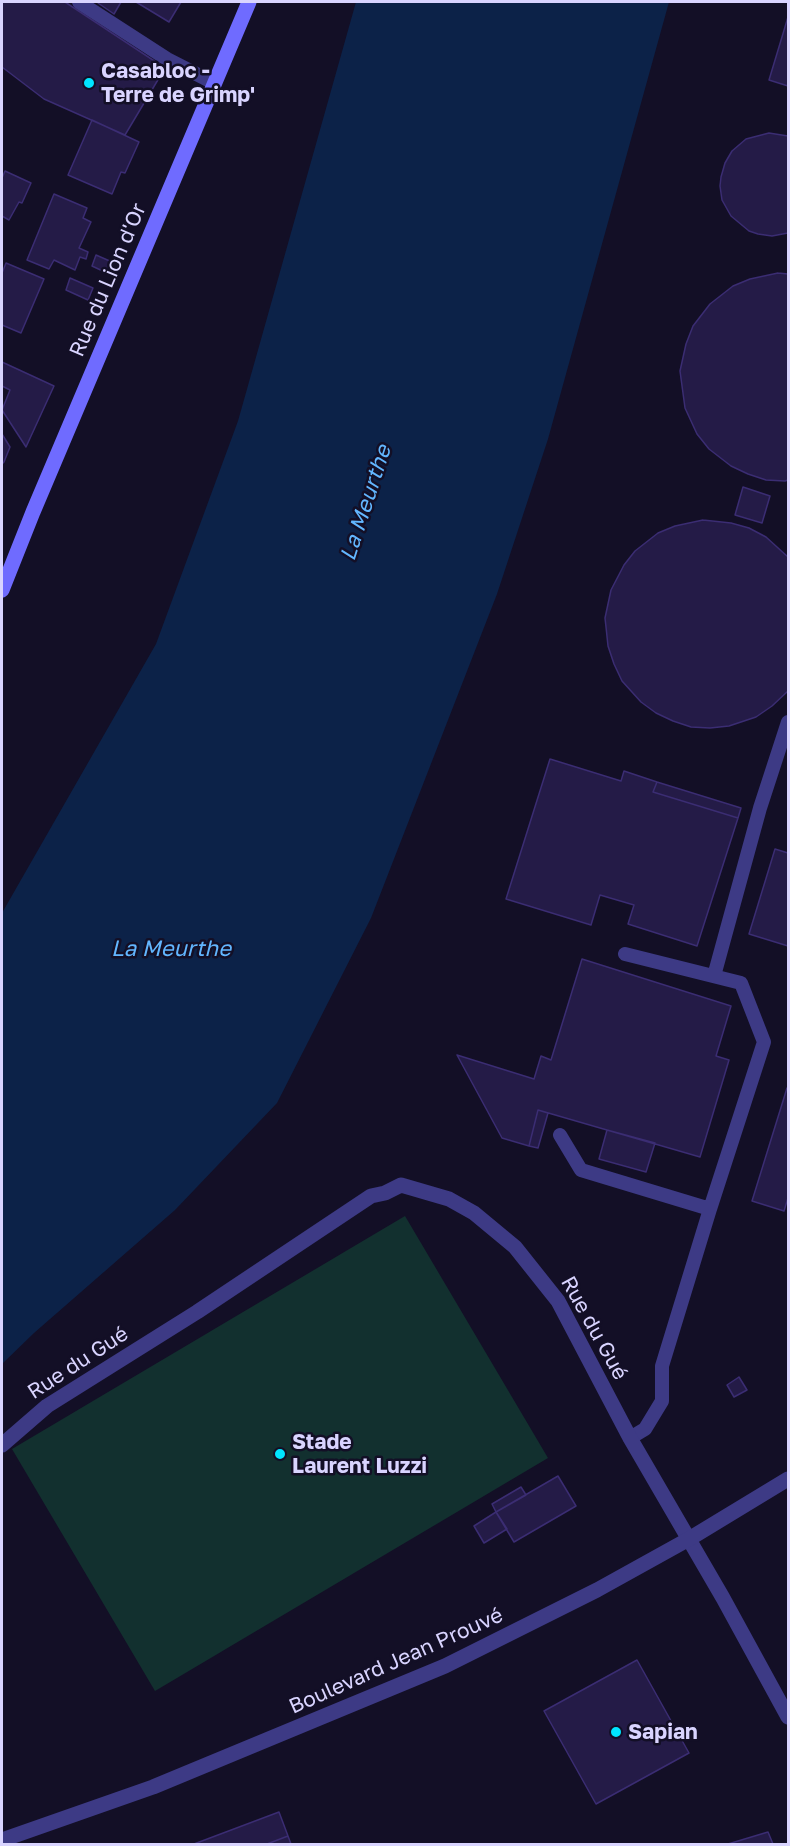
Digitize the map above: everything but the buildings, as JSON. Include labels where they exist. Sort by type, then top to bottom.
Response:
[{"type":"main road","name":"Rue du Lion d'Or","points":[[3,580],[249,2]]},
{"type":"street","name":"Rue du Gué","points":[[2,1445],[47,1406],[197,1312],[370,1196],[385,1193],[401,1185],[449,1199],[474,1213],[515,1247],[558,1301],[630,1438],[789,1717]]},
{"type":"street","name":"Boulevard Jean Prouvé","points":[[2,1840],[153,1787],[445,1666],[597,1590],[689,1539],[789,1479]]},
{"type":"lane","points":[[79,2],[167,59],[214,82]]},
{"type":"lane","points":[[714,976],[760,808],[789,722]]},
{"type":"lane","points":[[625,954],[741,983],[764,1042],[662,1366],[662,1401],[645,1429],[630,1438]]},
{"type":"lane","points":[[560,1135],[580,1170],[710,1209]]},
{"type":"green space","name":"Stade Laurent Luzzi","points":[[405,1216],[548,1458],[155,1691],[12,1449]]},
{"type":"water","name":"La Meurthe","points":[[356,2],[669,2],[548,439],[497,594],[371,918],[277,1103],[175,1210],[34,1333],[2,1364],[2,913],[156,644],[238,421]]},
{"type":"place","name":"Casabloc - Terre de Grimp'","points":[[89,83]]},
{"type":"place","name":"Stade Laurent Luzzi","points":[[280,1454]]},
{"type":"place","name":"Sapian","points":[[616,1732]]}]
